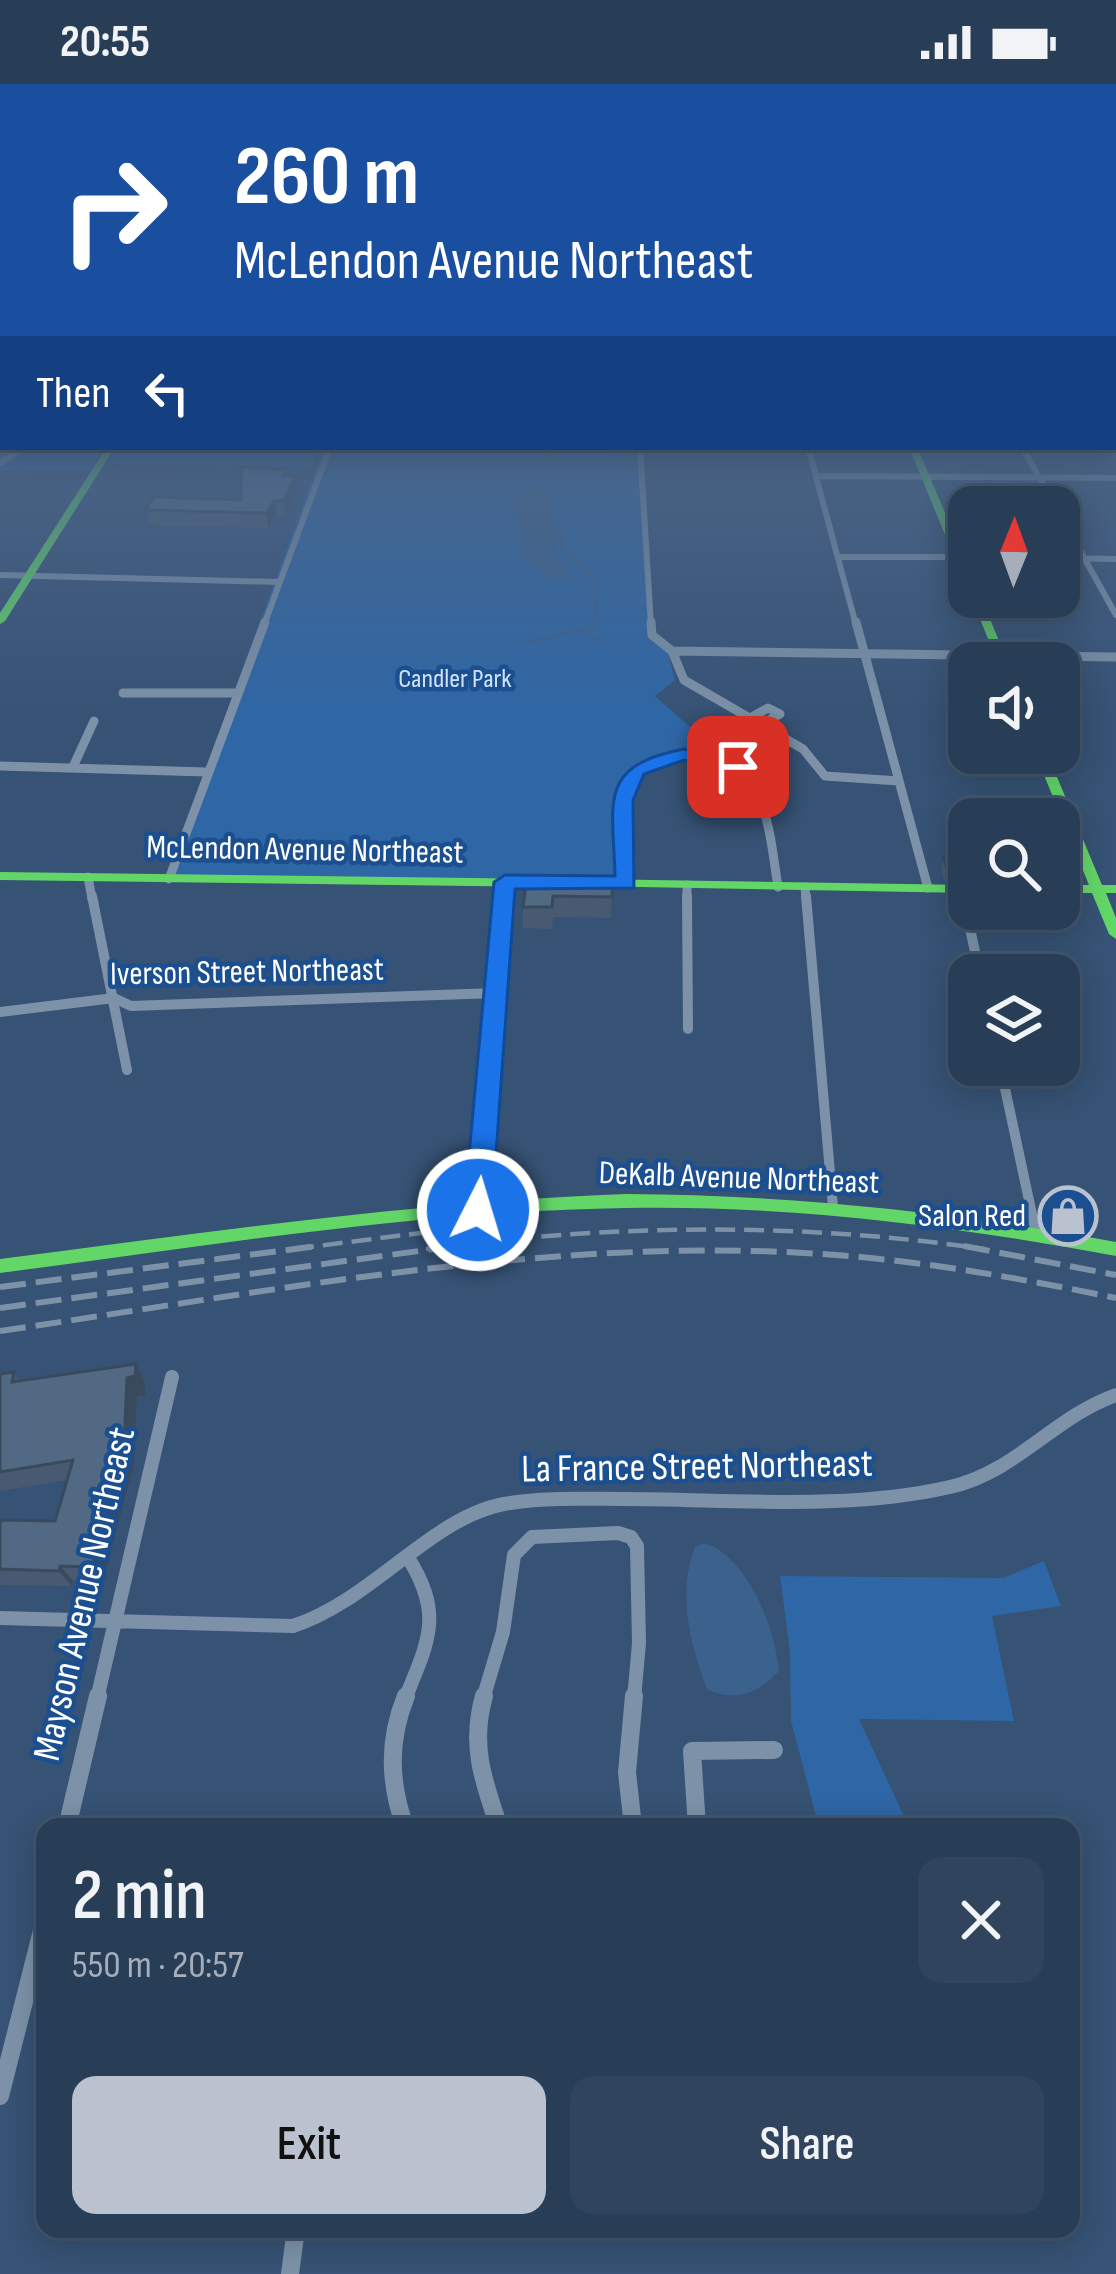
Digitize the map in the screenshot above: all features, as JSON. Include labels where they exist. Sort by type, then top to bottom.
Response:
[{"type":"street","points":[[0,621],[69,512]]},
{"type":"street","points":[[169,879],[305,512]]},
{"type":"street","points":[[644,512],[652,635],[668,648],[684,680],[803,749],[830,778],[899,781]]},
{"type":"street","points":[[826,512],[928,888]]},
{"type":"street","points":[[1080,549],[1116,615]]},
{"type":"street","points":[[838,557],[948,557]]},
{"type":"street","points":[[1080,558],[1116,559]]},
{"type":"street","points":[[0,575],[279,582]]},
{"type":"street","points":[[668,648],[948,658]]},
{"type":"street","points":[[1080,658],[1116,657]]},
{"type":"street","points":[[123,692],[236,693]]},
{"type":"street","points":[[750,718],[768,708],[780,714],[762,724]]},
{"type":"street","points":[[73,767],[94,721]]},
{"type":"street","points":[[627,884],[626,784],[650,761],[684,754],[721,761],[748,775],[758,790],[778,886]]},
{"type":"street","points":[[0,766],[206,772]]},
{"type":"street","points":[[1051,774],[1107,889],[1116,934]]},
{"type":"street","name":"McLendon Avenue Northeast","points":[[0,876],[948,889]]},
{"type":"street","points":[[88,877],[127,1070]]},
{"type":"street","points":[[478,1210],[505,882]]},
{"type":"street","points":[[687,884],[688,1029]]},
{"type":"street","points":[[805,887],[833,1207]]},
{"type":"street","name":"Iverson Street Northeast","points":[[0,1012],[114,998],[131,1006],[496,994]]},
{"type":"street","points":[[1004,1086],[1036,1233]]},
{"type":"street","name":"DeKalb Avenue Northeast","points":[[0,1266],[478,1210],[668,1201],[833,1207],[1036,1233],[1116,1249]]},
{"type":"street","name":"Mayson Avenue Northeast","points":[[69,1818],[172,1377]]},
{"type":"street","name":"La France Street Northeast","points":[[0,1618],[293,1626],[331,1614],[468,1515],[505,1504],[579,1499],[876,1498],[976,1480],[1012,1464],[1085,1404],[1116,1395]]},
{"type":"street","points":[[497,1818],[476,1760],[475,1739],[503,1632],[514,1555],[532,1538],[618,1533],[631,1537],[637,1546],[639,1643],[627,1772],[632,1818]]},
{"type":"street","points":[[403,1818],[392,1779],[392,1749],[397,1720],[428,1643],[431,1613],[427,1589],[407,1556]]},
{"type":"street","points":[[697,1818],[692,1751],[774,1750]]},
{"type":"street","points":[[0,2096],[36,1954]]},
{"type":"street","points":[[290,2274],[295,2238]]},
{"type":"green space","name":"Candler Park","points":[[300,512],[643,512],[650,636],[668,653],[675,680],[655,696],[690,727],[688,753],[659,760],[627,780],[619,812],[625,881],[167,876]]},
{"type":"green space","points":[[1044,1561],[1061,1606],[992,1616],[1014,1721],[859,1719],[905,1818],[817,1818],[791,1721],[790,1652],[780,1576],[1003,1578]]},
{"type":"shaded area","points":[[515,512],[551,512],[558,538],[553,554],[567,566],[569,577],[552,579],[524,557]]},
{"type":"shaded area","points":[[704,1543],[720,1550],[746,1578],[772,1635],[779,1671],[746,1694],[707,1689],[695,1655],[687,1582],[695,1547]]},
{"type":"building","points":[[527,876],[612,880],[612,897],[553,896],[552,907],[523,907]]},
{"type":"building","points":[[136,1364],[135,1376],[127,1378],[124,1446],[92,1567],[0,1569],[0,1520],[55,1521],[73,1460],[0,1472],[0,1374],[14,1372],[12,1382]]},
{"type":"waterway","points":[[524,643],[595,627],[595,577],[562,550],[562,536],[554,523]]},
{"type":"waterway","points":[[587,632],[602,643]]},
{"type":"railway","points":[[294,1249],[452,1229]]},
{"type":"railway","points":[[426,1249],[566,1235],[705,1230],[845,1234],[970,1247]]},
{"type":"railway","points":[[0,1287],[318,1246]]},
{"type":"railway","points":[[0,1308],[456,1246]]},
{"type":"railway","points":[[964,1246],[970,1247]]},
{"type":"railway","points":[[970,1247],[984,1249]]},
{"type":"railway","points":[[970,1247],[1116,1275]]},
{"type":"railway","points":[[0,1331],[416,1270],[626,1252],[871,1258],[1116,1298]]},
{"type":"traffic: fast","points":[[0,621],[69,512]]},
{"type":"traffic: fast","points":[[940,512],[948,531]]},
{"type":"traffic: fast","points":[[985,618],[994,642]]},
{"type":"traffic: fast","points":[[1050,774],[1116,934]]},
{"type":"traffic: fast","points":[[0,876],[545,883]]},
{"type":"traffic: fast","points":[[589,883],[948,889]]},
{"type":"traffic: fast","points":[[1080,889],[1116,889]]},
{"type":"traffic: fast","points":[[0,1266],[390,1216],[626,1201],[872,1212],[1116,1249]]},
{"type":"place","name":"Salon Red","points":[[1068,1216]]},
{"type":"route","points":[[478,1210],[505,882],[627,884],[623,800],[626,784],[636,771],[650,761],[684,754],[738,767]]}]
